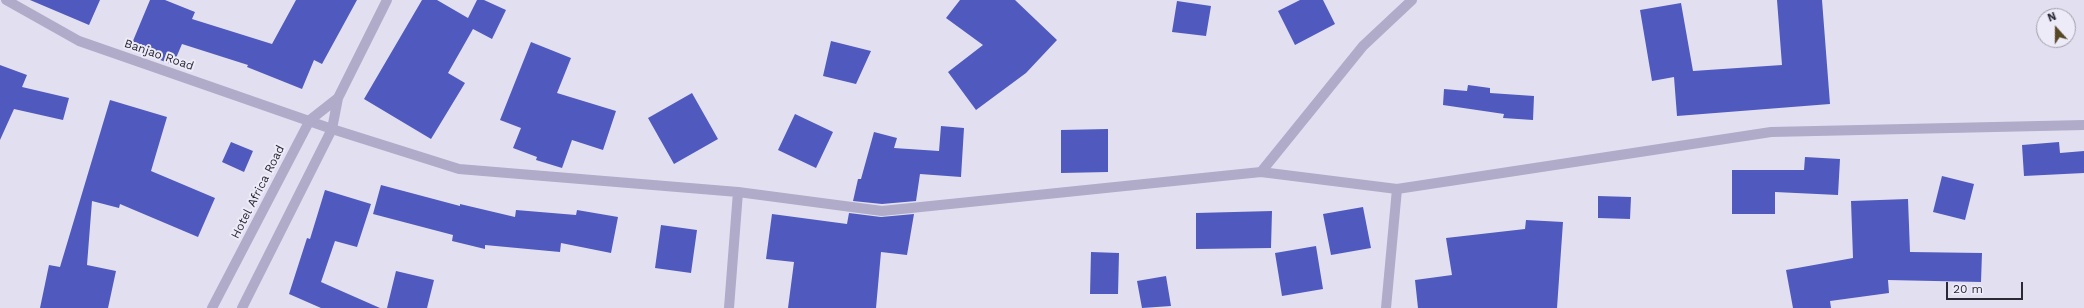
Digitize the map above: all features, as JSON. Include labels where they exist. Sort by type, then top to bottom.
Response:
[{"type":"street","name":"Banjao Road","points":[[6,0],[79,41],[310,120],[332,129],[459,169],[738,192],[882,212],[1261,172],[1397,189],[1771,132],[2084,125]]},
{"type":"street","name":"Hotel Africa Road","points":[[242,308],[332,129],[338,98],[387,0]]},
{"type":"street","points":[[1261,172],[1362,46],[1412,0]]},
{"type":"street","name":"Hotel Africa Road","points":[[212,308],[310,120],[338,98]]},
{"type":"street","points":[[1386,308],[1397,189]]},
{"type":"street","points":[[729,308],[738,192]]},
{"type":"building","points":[[30,0],[100,0],[89,25]]},
{"type":"building","points":[[150,0],[165,0],[195,12],[192,19],[272,44],[296,0],[357,0],[322,64],[314,60],[302,89],[247,67],[248,65],[182,44],[173,65],[130,48]]},
{"type":"building","points":[[422,0],[437,0],[468,18],[477,0],[484,0],[506,10],[492,39],[473,29],[448,73],[465,83],[431,139],[364,99]]},
{"type":"building","points":[[960,0],[1015,0],[1057,40],[1026,73],[976,110],[948,72],[983,45],[946,18]]},
{"type":"building","points":[[1300,0],[1323,0],[1335,24],[1295,45],[1278,11]]},
{"type":"building","points":[[1777,0],[1822,0],[1830,104],[1677,116],[1674,77],[1652,81],[1640,10],[1681,3],[1693,71],[1782,65]]},
{"type":"building","points":[[1177,1],[1211,6],[1206,36],[1172,32]]},
{"type":"building","points":[[831,41],[871,51],[856,84],[823,76]]},
{"type":"building","points":[[531,42],[571,58],[557,93],[616,111],[603,150],[572,140],[562,168],[536,160],[537,157],[513,148],[521,128],[500,120]]},
{"type":"building","points":[[0,65],[27,75],[22,87],[69,98],[63,120],[14,109],[0,140]]},
{"type":"building","points":[[1468,85],[1490,88],[1490,93],[1534,96],[1533,120],[1503,118],[1504,114],[1443,105],[1444,89],[1467,91]]},
{"type":"building","points":[[692,93],[718,139],[674,164],[648,118]]},
{"type":"building","points":[[110,100],[167,117],[151,171],[215,198],[198,237],[120,204],[119,208],[92,201],[87,265],[116,271],[108,308],[40,308],[49,265],[60,267]]},
{"type":"building","points":[[795,114],[833,132],[816,168],[778,150]]},
{"type":"building","points":[[941,126],[964,128],[961,177],[920,174],[916,201],[882,204],[853,201],[858,179],[861,179],[874,132],[897,138],[894,148],[939,151]]},
{"type":"building","points":[[1108,129],[1108,172],[1061,173],[1061,130]]},
{"type":"building","points":[[231,142],[253,151],[244,172],[222,162]]},
{"type":"building","points":[[2059,142],[2060,153],[2084,151],[2084,173],[2024,176],[2022,145]]},
{"type":"building","points":[[1805,157],[1840,159],[1838,195],[1775,192],[1775,214],[1732,214],[1732,170],[1804,170]]},
{"type":"building","points":[[1942,176],[1974,184],[1965,220],[1933,212]]},
{"type":"building","points":[[381,185],[460,206],[460,204],[515,217],[516,210],[576,215],[577,210],[618,217],[611,253],[561,243],[560,252],[485,245],[485,249],[452,241],[453,235],[373,214]]},
{"type":"building","points":[[325,190],[371,204],[357,247],[335,241],[321,282],[380,308],[321,308],[289,294],[307,238],[310,239]]},
{"type":"building","points":[[1598,196],[1631,197],[1630,219],[1598,218]]},
{"type":"building","points":[[1908,199],[1910,252],[1982,253],[1981,282],[1888,280],[1889,293],[1830,301],[1831,308],[1793,308],[1786,270],[1853,258],[1851,201]]},
{"type":"building","points":[[1363,207],[1371,248],[1331,255],[1323,214]]},
{"type":"building","points":[[1272,211],[1271,248],[1196,249],[1196,213]]},
{"type":"building","points":[[849,213],[881,217],[914,214],[907,255],[881,252],[876,308],[788,308],[794,262],[766,259],[772,214],[847,224]]},
{"type":"building","points":[[1526,220],[1563,222],[1557,308],[1418,308],[1415,280],[1452,275],[1446,238],[1525,229]]},
{"type":"building","points":[[661,225],[697,230],[691,273],[655,268]]},
{"type":"building","points":[[1316,246],[1323,289],[1282,296],[1275,253]]},
{"type":"building","points":[[1091,252],[1119,253],[1118,294],[1090,294]]},
{"type":"building","points":[[396,271],[434,280],[427,308],[387,308]]},
{"type":"building","points":[[1166,276],[1171,306],[1142,308],[1137,281]]}]
